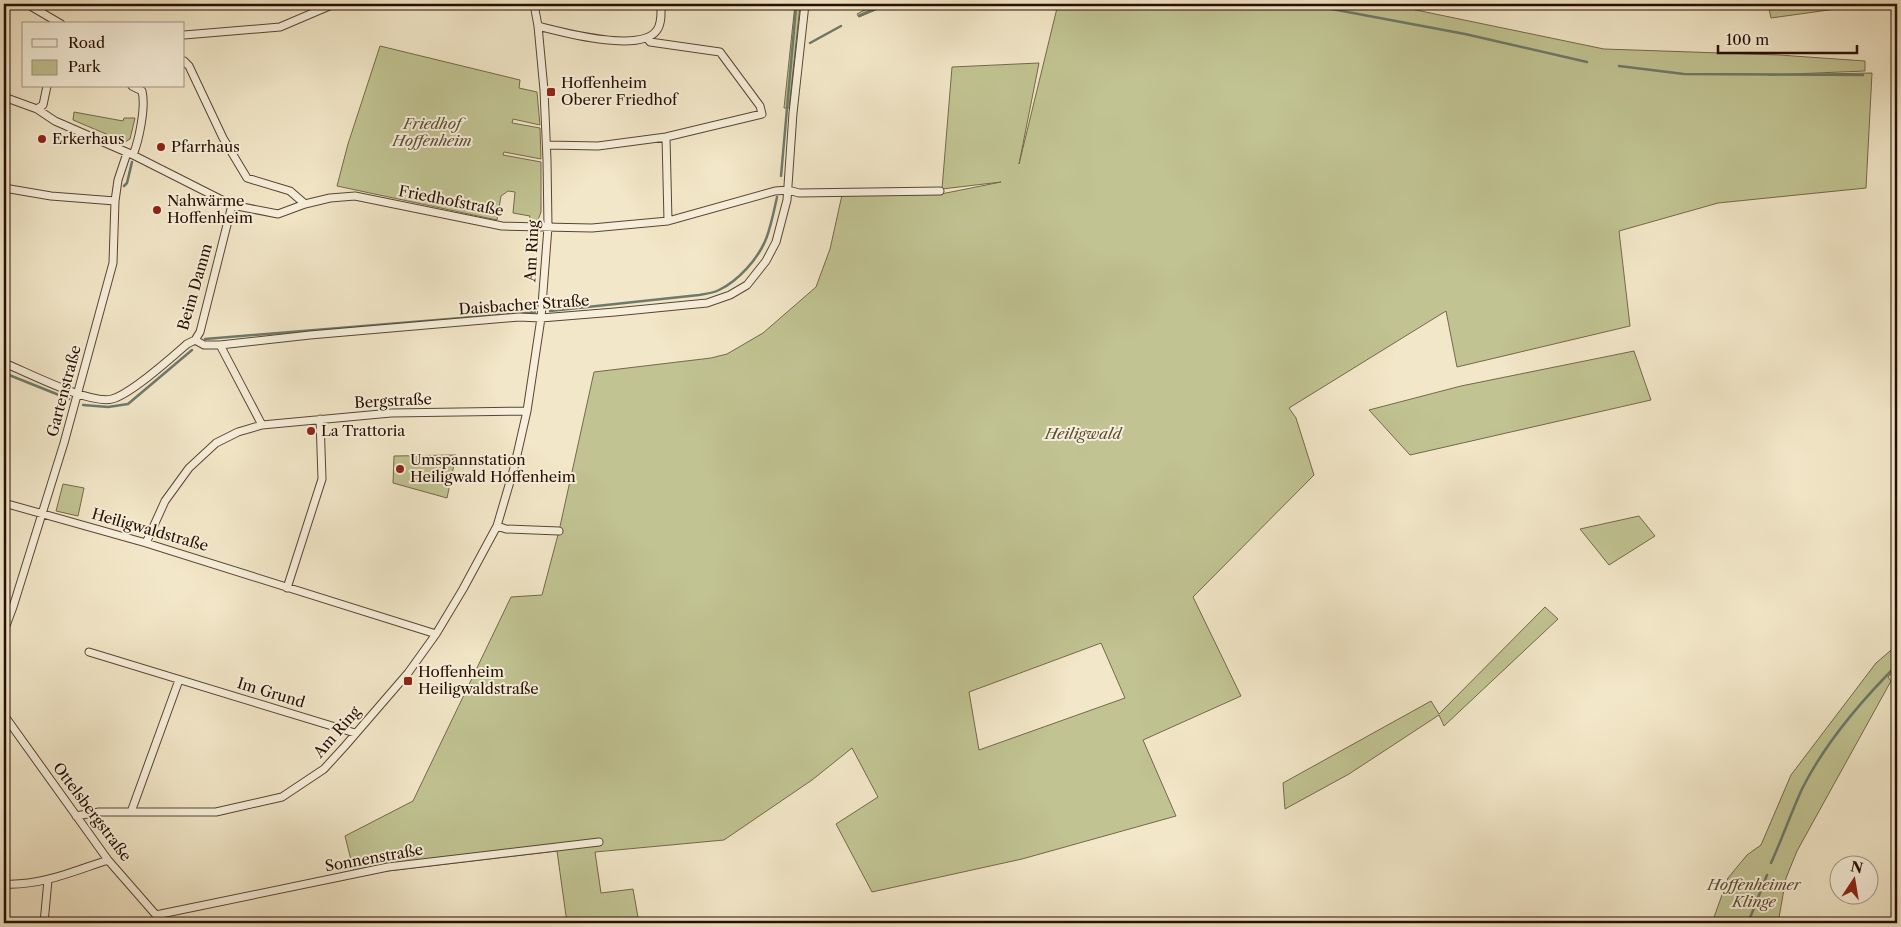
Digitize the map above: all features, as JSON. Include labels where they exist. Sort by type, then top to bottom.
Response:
[{"type":"street","points":[[28,4],[58,22]]},
{"type":"street","points":[[185,35],[280,27],[334,4]]},
{"type":"street","name":"Am Ring","points":[[76,816],[99,812],[216,812],[282,797],[324,769],[408,672],[436,634],[497,526],[514,468],[527,411],[541,318],[548,227],[547,145],[538,26],[534,4]]},
{"type":"street","points":[[538,26],[582,36],[634,41],[647,38],[657,30],[661,19],[660,4]]},
{"type":"street","name":"Daisbacher Straße","points":[[195,340],[204,344],[220,345],[310,335],[519,317],[541,318],[707,303],[730,295],[747,285],[766,261],[776,242],[787,200],[793,113],[805,4]]},
{"type":"street","points":[[547,145],[598,146],[666,137],[762,114],[760,106],[720,52],[650,42],[647,38]]},
{"type":"street","points":[[185,62],[189,66],[223,138],[247,178],[290,191],[305,204]]},
{"type":"street","points":[[37,109],[43,105],[47,88]]},
{"type":"street","name":"Gartenstraße","points":[[4,631],[78,394],[113,263],[115,201],[118,180],[130,154],[136,148],[144,99],[142,91],[136,88]]},
{"type":"street","name":"Friedhofstraße","points":[[4,97],[37,109],[55,121],[130,154],[232,205],[278,214],[305,204],[330,198],[355,196],[502,226],[592,228],[668,221],[775,191],[788,190]]},
{"type":"street","points":[[666,137],[668,221]]},
{"type":"street","points":[[4,188],[51,196],[115,201]]},
{"type":"street","points":[[788,190],[799,193],[940,191]]},
{"type":"street","name":"Beim Damm","points":[[4,362],[78,394],[98,400],[112,399],[125,393],[187,344],[195,340],[202,325],[232,205]]},
{"type":"street","points":[[220,345],[262,425]]},
{"type":"street","name":"Bergstraße","points":[[146,543],[165,501],[189,468],[216,443],[238,432],[262,425],[391,412],[527,411]]},
{"type":"street","points":[[287,588],[322,479],[320,419]]},
{"type":"street","name":"Heiligwaldstraße","points":[[4,503],[146,543],[436,634]]},
{"type":"street","points":[[497,526],[506,529],[558,531]]},
{"type":"street","name":"Im Grund","points":[[90,652],[355,733]]},
{"type":"street","points":[[131,812],[179,680]]},
{"type":"street","name":"Ottelsbergstraße","points":[[4,715],[108,860],[156,915],[160,923]]},
{"type":"street","name":"Sonnenstraße","points":[[156,915],[388,867],[599,842]]},
{"type":"street","points":[[4,884],[48,880],[108,860]]},
{"type":"street","points":[[44,923],[48,880]]},
{"type":"green space","points":[[795,4],[800,4],[799,15],[789,108],[784,108]]},
{"type":"green space","points":[[876,4],[917,4],[883,7],[859,17],[857,14]]},
{"type":"green space","name":"Heiligwald","points":[[1058,4],[1387,4],[1604,49],[1779,55],[1865,61],[1865,71],[1768,75],[1872,73],[1866,188],[1718,203],[1619,231],[1630,326],[1457,367],[1446,311],[1289,408],[1296,418],[1314,475],[1193,597],[1241,696],[1143,740],[1176,816],[1022,859],[872,892],[836,824],[878,797],[852,748],[812,780],[724,840],[595,852],[601,893],[633,889],[639,923],[567,923],[557,851],[379,872],[354,872],[345,836],[413,801],[511,597],[542,595],[559,531],[594,372],[711,358],[727,354],[763,333],[816,287],[830,249],[842,195],[941,194],[1001,182],[942,189],[952,67],[1039,63],[1019,164]],"holes":[[[1101,643],[1125,698],[979,750],[969,692]]]},
{"type":"green space","points":[[1768,4],[1872,4],[1771,18]]},
{"type":"green space","name":"Friedhof Hoffenheim","points":[[380,46],[520,80],[519,88],[537,92],[540,125],[513,119],[512,123],[540,128],[541,159],[504,152],[503,155],[541,162],[541,212],[538,220],[529,222],[530,216],[513,213],[515,192],[508,191],[501,196],[497,220],[337,186],[348,144]]},
{"type":"green space","points":[[74,112],[123,121],[124,118],[135,118],[130,139],[125,142],[73,120]]},
{"type":"green space","points":[[1634,351],[1651,400],[1410,455],[1369,410],[1461,386]]},
{"type":"green space","points":[[456,455],[447,498],[393,483],[394,456]]},
{"type":"green space","points":[[63,484],[84,488],[78,516],[56,511]]},
{"type":"green space","points":[[1639,516],[1655,536],[1609,565],[1580,529]]},
{"type":"green space","points":[[1545,607],[1558,619],[1444,726],[1439,715],[1349,774],[1285,809],[1283,783],[1431,701],[1439,714]]},
{"type":"green space","name":"Hoffenheimer Klinge","points":[[1897,645],[1897,669],[1888,677],[1891,681],[1797,851],[1786,878],[1778,923],[1712,923],[1728,878],[1747,855],[1761,845],[1791,775],[1876,663]]},
{"type":"waterway","points":[[859,16],[885,4]]},
{"type":"waterway","points":[[1305,4],[1465,34],[1587,62]]},
{"type":"waterway","points":[[781,176],[796,7]]},
{"type":"waterway","points":[[810,43],[841,26]]},
{"type":"waterway","points":[[1619,66],[1684,74],[1863,75]]},
{"type":"waterway","points":[[124,186],[127,183],[132,162]]},
{"type":"waterway","points":[[550,311],[699,295],[719,290],[740,275],[758,254],[768,234],[777,197]]},
{"type":"waterway","points":[[205,339],[535,312]]},
{"type":"waterway","points":[[83,405],[108,407],[128,404],[192,350]]},
{"type":"waterway","points":[[4,373],[69,399]]},
{"type":"waterway","points":[[1771,863],[1802,789],[1821,755],[1857,708],[1897,665]]},
{"type":"waterway","points":[[1748,923],[1767,875]]},
{"type":"place","name":"Hoffenheim Oberer Friedhof","points":[[551,92]]},
{"type":"place","name":"Erkerhaus","points":[[42,139]]},
{"type":"place","name":"Pfarrhaus","points":[[161,147]]},
{"type":"place","name":"Nahwärme Hoffenheim","points":[[157,210]]},
{"type":"place","name":"La Trattoria","points":[[311,431]]},
{"type":"place","name":"Umspannstation Heiligwald Hoffenheim","points":[[400,469]]},
{"type":"place","name":"Hoffenheim Heiligwaldstraße","points":[[408,681]]}]
